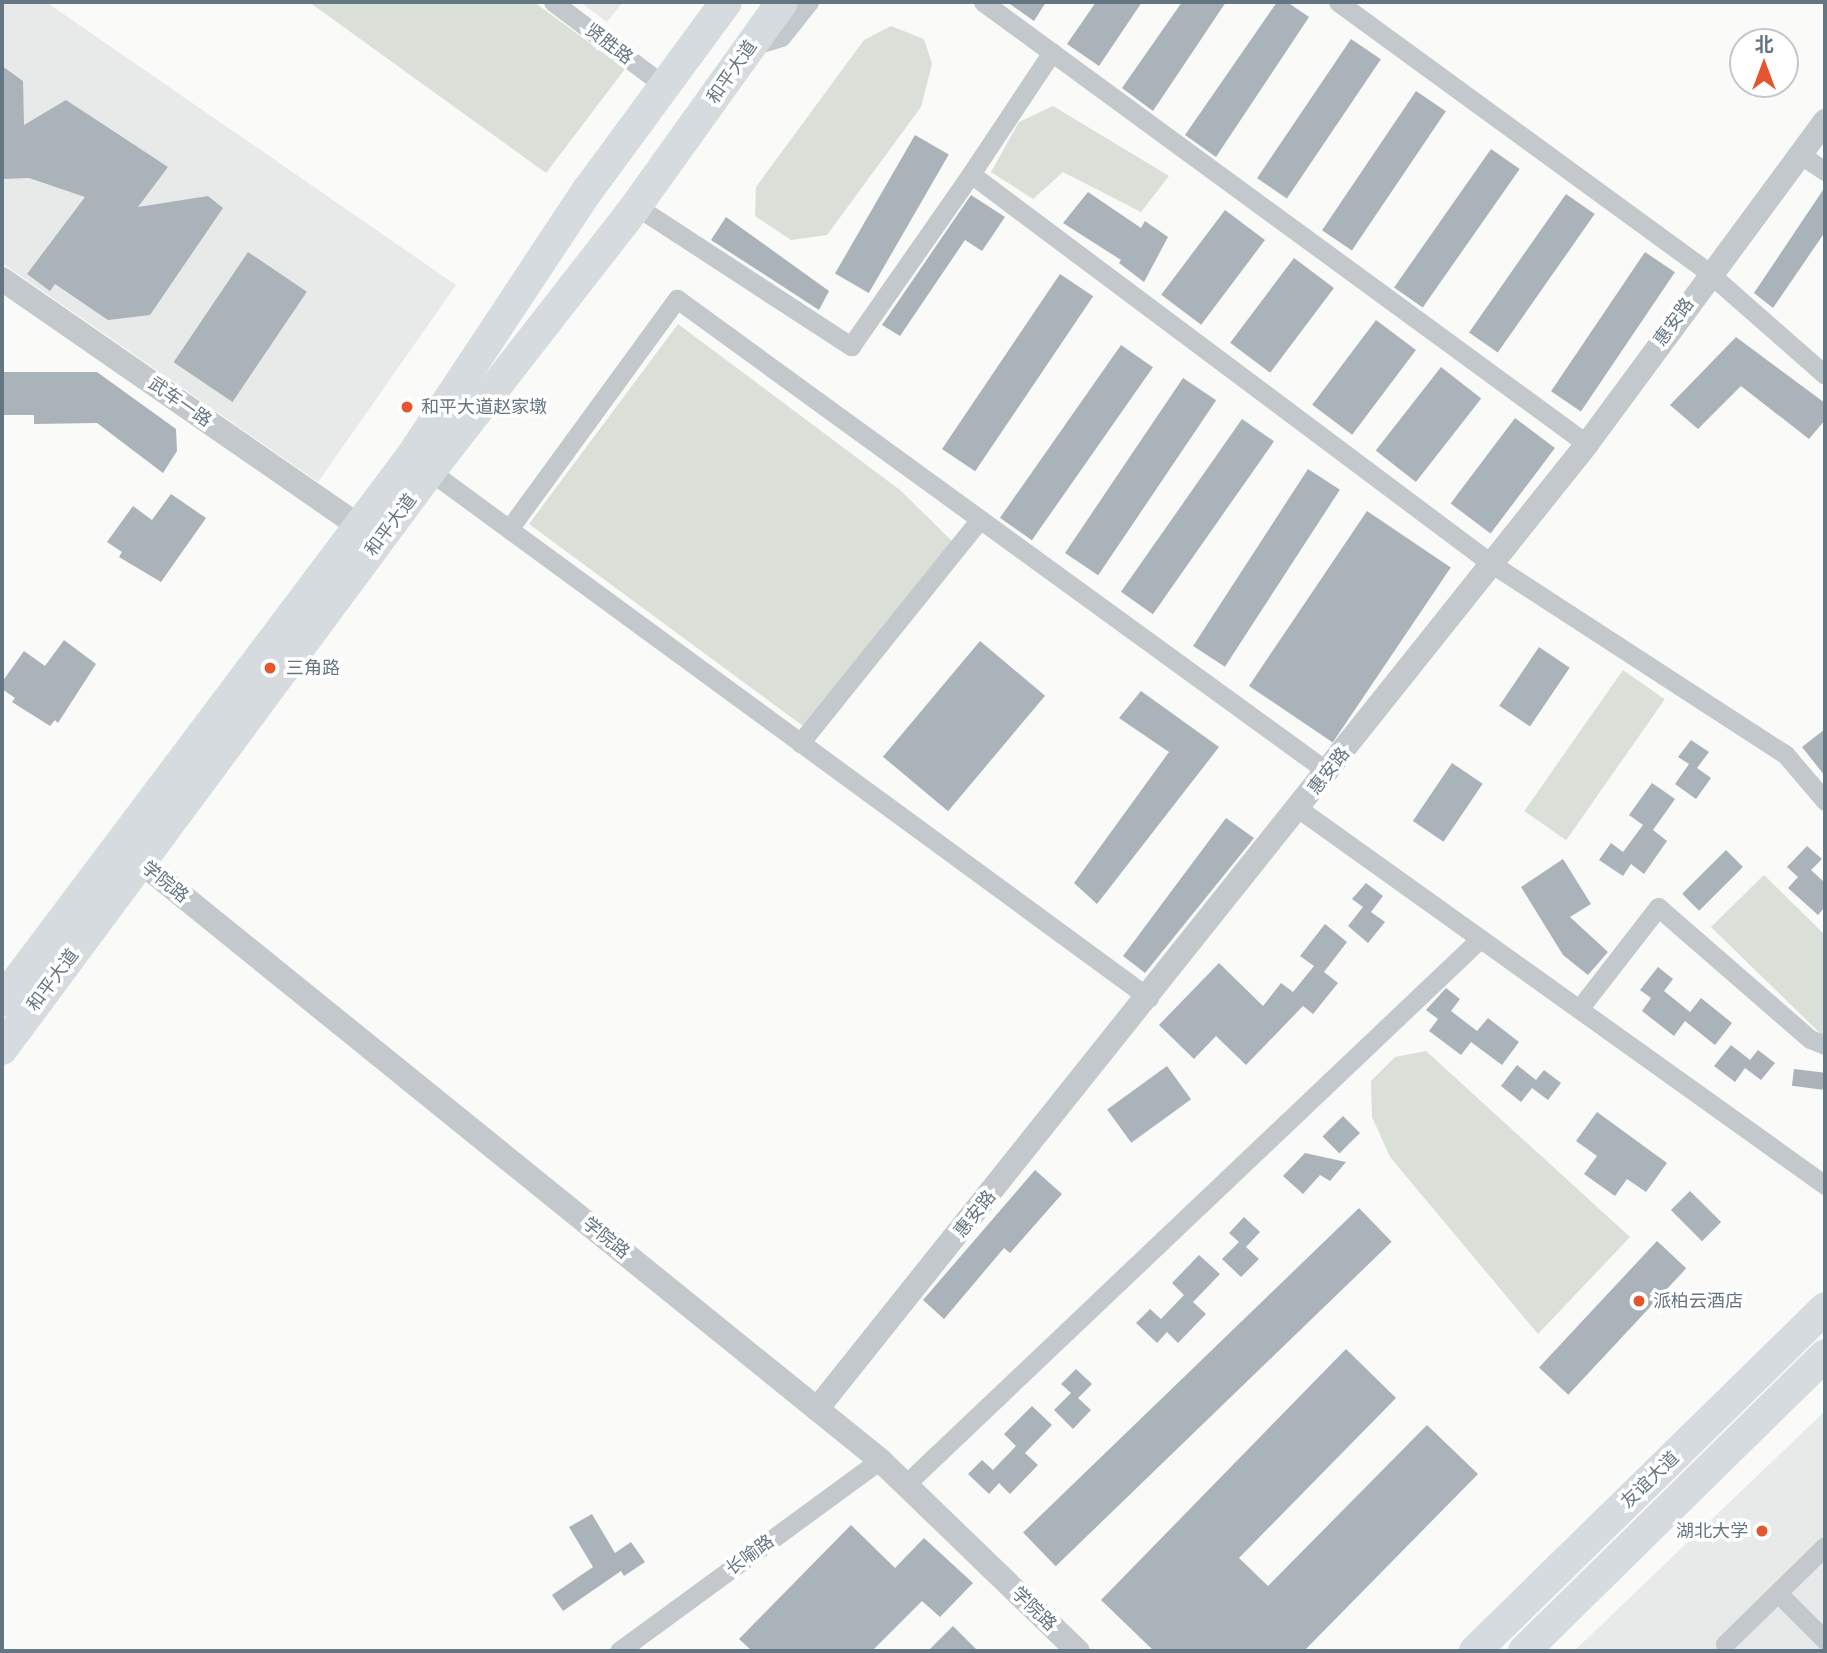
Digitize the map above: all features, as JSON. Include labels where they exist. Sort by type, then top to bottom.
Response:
[{"type":"main road","name":"和平大道","points":[[2,1049],[130,853],[359,526],[420,464],[587,190],[726,2]]},
{"type":"main road","name":"和平大道","points":[[2,1001],[130,853],[420,464],[636,206],[782,2]]},
{"type":"main road","name":"友谊大道","points":[[1475,1651],[1825,1308]]},
{"type":"main road","name":"友谊大道","points":[[1524,1651],[1825,1355]]},
{"type":"street","name":"贤胜路","points":[[553,2],[665,86]]},
{"type":"street","points":[[750,47],[781,37],[809,2]]},
{"type":"street","points":[[983,2],[1587,444]]},
{"type":"street","points":[[1338,2],[1709,273],[1825,375]]},
{"type":"street","points":[[636,206],[851,346],[1052,52]]},
{"type":"street","name":"惠安路","points":[[817,1409],[1149,998],[1587,444],[1709,273],[1825,121]]},
{"type":"street","points":[[1801,155],[1825,171]]},
{"type":"street","points":[[971,174],[1492,564],[1785,754],[1825,801]]},
{"type":"street","name":"武车一路","points":[[2,279],[359,526]]},
{"type":"street","points":[[509,529],[677,299],[1328,772]]},
{"type":"street","points":[[420,464],[1149,998]]},
{"type":"street","points":[[800,743],[980,519]]},
{"type":"street","points":[[1299,809],[1825,1185]]},
{"type":"street","name":"学院路","points":[[130,853],[880,1460],[1078,1651]]},
{"type":"street","points":[[1579,1009],[1658,906],[1811,1039],[1825,1045]]},
{"type":"street","points":[[906,1484],[1480,939]]},
{"type":"street","name":"长喻路","points":[[620,1651],[880,1460]]},
{"type":"street","points":[[1725,1644],[1825,1546]]},
{"type":"street","points":[[1779,1594],[1825,1640]]},
{"type":"shaded area","points":[[2,2],[46,2],[456,285],[318,482],[2,263]]},
{"type":"shaded area","points":[[309,2],[534,2],[625,69],[546,173]]},
{"type":"shaded area","points":[[580,2],[623,2],[607,22]]},
{"type":"shaded area","points":[[891,26],[924,39],[932,64],[921,107],[827,235],[791,240],[755,216],[756,187],[864,40]]},
{"type":"shaded area","points":[[1053,106],[1169,176],[1141,212],[1063,172],[1033,199],[991,172],[1019,122]]},
{"type":"shaded area","points":[[678,324],[900,490],[952,541],[803,726],[529,524]]},
{"type":"shaded area","points":[[1623,670],[1665,699],[1566,840],[1524,811]]},
{"type":"shaded area","points":[[1764,875],[1825,935],[1825,1038],[1711,927]]},
{"type":"shaded area","points":[[1426,1051],[1630,1237],[1538,1334],[1390,1157],[1372,1117],[1371,1081],[1395,1057]]},
{"type":"shaded area","name":"湖北大学","points":[[1825,1411],[1825,1651],[1574,1651]]},
{"type":"building","points":[[1007,2],[1046,2],[1034,21]]},
{"type":"building","points":[[1096,2],[1142,2],[1099,66],[1067,44]]},
{"type":"building","points":[[1182,2],[1226,2],[1153,111],[1122,88]]},
{"type":"building","points":[[1277,2],[1287,2],[1309,17],[1216,157],[1185,135]]},
{"type":"building","points":[[1351,39],[1381,59],[1287,198],[1257,178]]},
{"type":"building","points":[[2,66],[23,81],[24,125],[66,100],[168,167],[138,207],[208,196],[223,208],[150,315],[108,320],[55,284],[50,291],[27,274],[85,197],[29,178],[2,179]]},
{"type":"building","points":[[1416,91],[1446,111],[1352,250],[1322,230]]},
{"type":"building","points":[[915,135],[949,154],[869,293],[835,274]]},
{"type":"building","points":[[1491,149],[1520,169],[1423,308],[1394,287]]},
{"type":"building","points":[[1825,187],[1825,232],[1773,308],[1754,293]]},
{"type":"building","points":[[1088,192],[1141,228],[1145,221],[1168,237],[1144,282],[1119,263],[1121,260],[1063,223]]},
{"type":"building","points":[[1566,194],[1595,214],[1498,353],[1469,332]]},
{"type":"building","points":[[971,195],[1005,217],[982,251],[965,240],[900,336],[882,325]]},
{"type":"building","points":[[1225,210],[1265,240],[1201,325],[1161,295]]},
{"type":"building","points":[[726,217],[829,291],[819,310],[711,240]]},
{"type":"building","points":[[248,252],[307,292],[232,402],[174,362]]},
{"type":"building","points":[[1645,252],[1675,272],[1581,411],[1551,391]]},
{"type":"building","points":[[1294,258],[1334,288],[1270,373],[1230,343]]},
{"type":"building","points":[[1060,274],[1093,296],[975,471],[942,449]]},
{"type":"building","points":[[1376,320],[1416,350],[1352,435],[1312,405]]},
{"type":"building","points":[[1736,337],[1825,403],[1825,420],[1809,439],[1741,386],[1698,429],[1670,405]]},
{"type":"building","points":[[1121,345],[1153,367],[1032,540],[1000,518]]},
{"type":"building","points":[[1441,367],[1481,398],[1416,482],[1376,451]]},
{"type":"building","points":[[2,372],[97,372],[176,429],[177,451],[163,473],[97,423],[34,424],[34,415],[2,415]]},
{"type":"building","points":[[1183,378],[1216,400],[1098,575],[1065,553]]},
{"type":"building","points":[[1515,418],[1555,448],[1491,534],[1451,503]]},
{"type":"building","points":[[1242,419],[1274,441],[1153,614],[1121,592]]},
{"type":"building","points":[[1308,469],[1340,490],[1225,667],[1193,646]]},
{"type":"building","points":[[171,494],[206,518],[161,582],[119,557],[122,552],[107,542],[133,506],[152,520]]},
{"type":"building","points":[[1367,511],[1451,567],[1333,742],[1249,686]]},
{"type":"building","points":[[64,640],[96,664],[58,723],[55,720],[50,726],[12,702],[15,698],[2,689],[2,682],[24,651],[45,666]]},
{"type":"building","points":[[980,641],[1045,696],[948,811],[883,757]]},
{"type":"building","points":[[1539,647],[1570,668],[1530,727],[1499,706]]},
{"type":"building","points":[[1141,691],[1219,747],[1097,904],[1074,883],[1169,752],[1119,718]]},
{"type":"building","points":[[1825,729],[1825,776],[1802,747]]},
{"type":"building","points":[[1691,740],[1709,752],[1697,768],[1711,778],[1696,799],[1675,784],[1689,764],[1678,757]]},
{"type":"building","points":[[1452,763],[1483,784],[1444,842],[1413,821]]},
{"type":"building","points":[[1652,783],[1675,799],[1653,830],[1667,841],[1644,874],[1631,864],[1623,876],[1599,860],[1611,843],[1623,852],[1643,825],[1629,815]]},
{"type":"building","points":[[1226,818],[1254,838],[1145,973],[1123,956]]},
{"type":"building","points":[[1807,846],[1822,859],[1811,870],[1825,883],[1825,907],[1818,915],[1788,888],[1798,877],[1787,867]]},
{"type":"building","points":[[1726,850],[1743,867],[1699,911],[1682,894]]},
{"type":"building","points":[[1563,859],[1591,904],[1570,917],[1608,952],[1588,975],[1563,955],[1521,887]]},
{"type":"building","points":[[1366,883],[1383,896],[1371,912],[1385,922],[1368,943],[1348,926],[1363,907],[1352,899]]},
{"type":"building","points":[[1325,924],[1347,942],[1324,972],[1338,983],[1313,1014],[1303,1006],[1246,1065],[1216,1036],[1194,1059],[1159,1025],[1219,963],[1263,1006],[1281,983],[1293,992],[1314,966],[1300,956]]},
{"type":"building","points":[[1658,967],[1673,979],[1664,991],[1690,1012],[1701,998],[1732,1023],[1715,1045],[1685,1021],[1674,1036],[1642,1011],[1651,998],[1640,990]]},
{"type":"building","points":[[1446,988],[1460,999],[1451,1011],[1477,1031],[1488,1018],[1519,1042],[1502,1065],[1471,1042],[1461,1055],[1429,1031],[1438,1019],[1426,1010]]},
{"type":"building","points":[[1731,1045],[1750,1060],[1758,1050],[1775,1063],[1761,1080],[1745,1068],[1735,1082],[1714,1066]]},
{"type":"building","points":[[1517,1065],[1536,1080],[1544,1070],[1561,1083],[1548,1100],[1532,1088],[1521,1102],[1501,1086]]},
{"type":"building","points":[[1167,1066],[1191,1099],[1131,1143],[1107,1109]]},
{"type":"building","points":[[1794,1069],[1825,1073],[1823,1090],[1792,1086]]},
{"type":"building","points":[[1597,1112],[1667,1163],[1646,1192],[1627,1179],[1615,1196],[1584,1174],[1597,1156],[1576,1141]]},
{"type":"building","points":[[1343,1116],[1360,1133],[1339,1153],[1322,1137]]},
{"type":"building","points":[[1305,1153],[1346,1162],[1330,1181],[1320,1175],[1303,1194],[1283,1176]]},
{"type":"building","points":[[1035,1170],[1062,1194],[1010,1253],[1004,1248],[944,1319],[923,1300]]},
{"type":"building","points":[[1690,1191],[1721,1222],[1702,1241],[1671,1210]]},
{"type":"building","points":[[1359,1208],[1392,1242],[1056,1566],[1023,1532]]},
{"type":"building","points":[[1244,1217],[1260,1232],[1246,1247],[1259,1259],[1241,1277],[1222,1259],[1239,1242],[1229,1233]]},
{"type":"building","points":[[1657,1241],[1686,1268],[1568,1395],[1539,1368]]},
{"type":"building","points":[[1199,1255],[1220,1274],[1193,1302],[1206,1314],[1178,1343],[1167,1332],[1157,1343],[1136,1323],[1150,1309],[1161,1319],[1184,1295],[1172,1283]]},
{"type":"building","points":[[1346,1349],[1396,1398],[1239,1558],[1268,1586],[1427,1425],[1478,1474],[1304,1651],[1154,1651],[1101,1600]]},
{"type":"building","points":[[1076,1369],[1092,1384],[1078,1398],[1091,1410],[1073,1429],[1054,1410],[1071,1393],[1061,1384]]},
{"type":"building","points":[[1032,1406],[1052,1425],[1025,1453],[1038,1465],[1010,1494],[999,1483],[989,1494],[968,1474],[982,1460],[993,1470],[1016,1446],[1004,1434]]},
{"type":"building","points":[[592,1514],[615,1553],[631,1542],[645,1562],[624,1576],[621,1571],[563,1611],[552,1595],[593,1567],[569,1527]]},
{"type":"building","points":[[851,1525],[895,1568],[924,1538],[973,1583],[940,1617],[922,1601],[872,1651],[752,1651],[739,1639]]},
{"type":"building","points":[[953,1626],[978,1651],[928,1651]]},
{"type":"place","name":"和平大道赵家墩","points":[[407,407]]},
{"type":"place","name":"三角路","points":[[270,668]]},
{"type":"place","name":"派柏云酒店","points":[[1639,1301]]},
{"type":"place","name":"湖北大学","points":[[1762,1531]]}]
